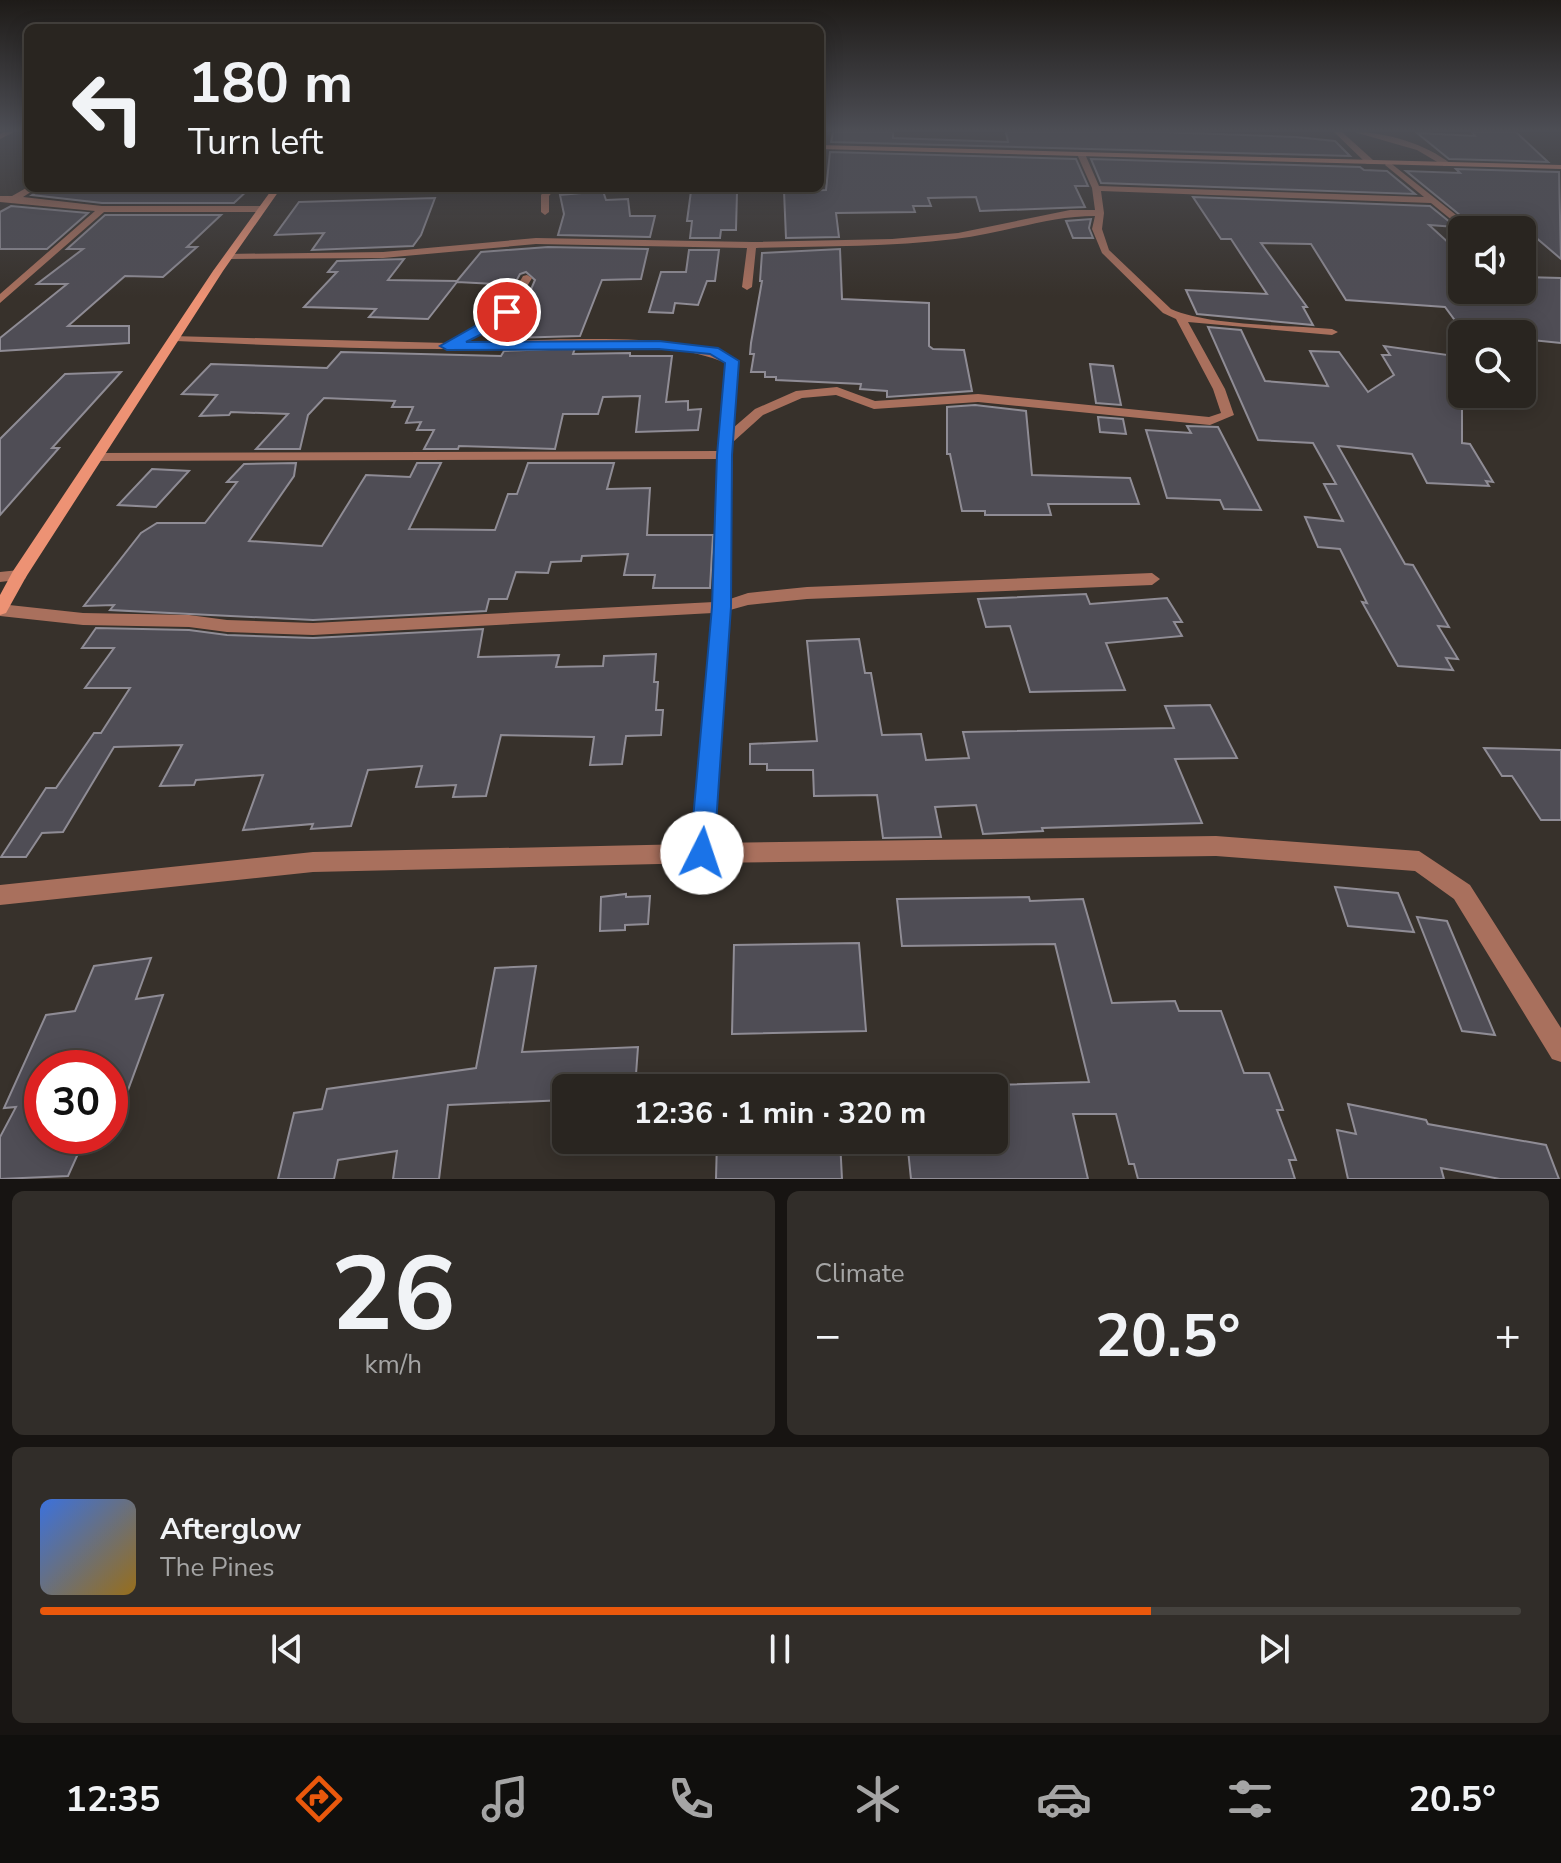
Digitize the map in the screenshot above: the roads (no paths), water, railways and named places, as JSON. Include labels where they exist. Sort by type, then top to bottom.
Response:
[{"type":"street","points":[[1418,187],[1453,216]]},
{"type":"street","points":[[1332,332],[1180,317],[1167,311],[1105,251],[1097,229],[1100,213],[1096,188],[1434,200]]},
{"type":"street","points":[[14,199],[26,192]]},
{"type":"street","points":[[274,192],[19,575],[0,609],[83,619],[189,621],[227,626],[313,629],[722,607],[748,599],[807,593],[1152,579]]},
{"type":"street","points":[[545,212],[545,195],[548,192]]},
{"type":"street","points":[[0,199],[102,209],[261,209]]},
{"type":"street","points":[[0,300],[102,209]]},
{"type":"street","points":[[229,256],[383,255],[536,241],[752,245],[892,242],[958,236],[1070,213],[1100,213]]},
{"type":"street","points":[[747,287],[752,245]]},
{"type":"street","points":[[447,346],[492,325],[507,312],[527,278]]},
{"type":"street","points":[[97,457],[725,448],[759,412],[800,394],[837,391],[874,405],[978,398],[1210,421],[1228,415],[1219,389],[1180,317]]},
{"type":"street","points":[[176,338],[447,346],[659,345],[713,351],[732,361],[725,448],[722,607],[702,853]]},
{"type":"street","points":[[0,577],[19,575]]},
{"type":"street","points":[[0,895],[313,862],[1216,846],[1419,861],[1462,892],[1561,1050]]}]
